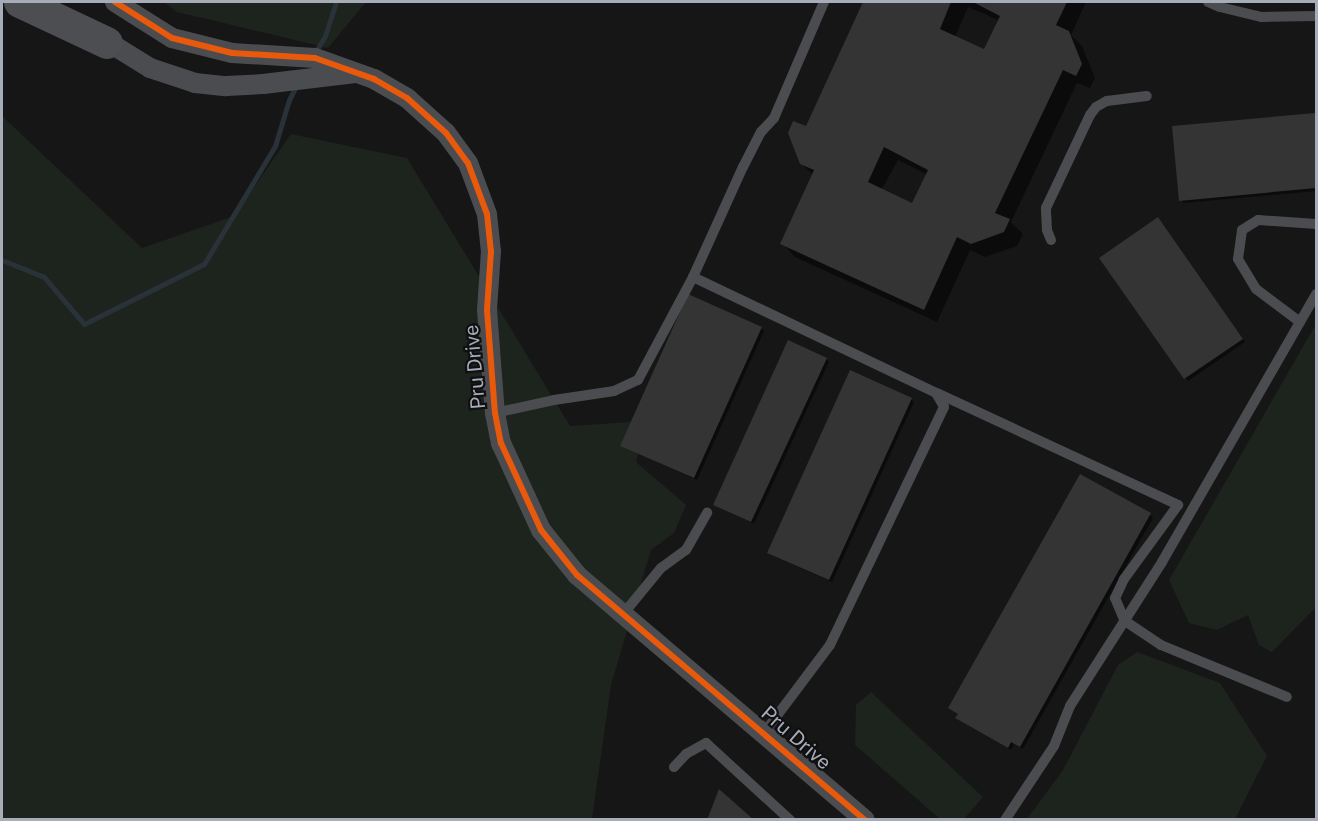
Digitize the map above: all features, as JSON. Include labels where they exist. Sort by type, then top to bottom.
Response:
[{"type":"main road","points":[[20,2],[107,43]]},
{"type":"street","points":[[55,2],[107,43],[150,68],[195,83],[226,86],[316,80],[357,73]]},
{"type":"street","name":"Pru Drive","points":[[115,2],[172,38],[232,53],[315,58],[357,73],[392,88],[434,120],[458,147],[476,179],[490,232],[487,310],[495,413],[501,443],[519,488],[541,530],[577,575],[865,819]]},
{"type":"lane","points":[[495,413],[554,400],[614,391],[638,380],[693,277],[761,132],[774,118],[824,2]]},
{"type":"lane","points":[[1208,2],[1261,16],[1317,16]]},
{"type":"lane","points":[[1051,240],[1047,230],[1046,208],[1090,115],[1107,101],[1147,96]]},
{"type":"lane","points":[[1300,322],[1256,289],[1238,259],[1242,230],[1258,220],[1317,224]]},
{"type":"lane","points":[[693,277],[1178,505],[1124,579],[1114,598],[1125,621],[1161,645],[1287,697]]},
{"type":"lane","points":[[1005,819],[1054,746],[1070,706],[1162,562],[1317,294]]},
{"type":"lane","points":[[764,733],[830,645],[944,407],[936,393]]},
{"type":"lane","points":[[624,613],[661,568],[686,550],[707,513]]},
{"type":"lane","points":[[674,767],[686,754],[706,743],[790,819]]},
{"type":"shaded area","points":[[164,2],[366,2],[328,48],[177,12]]},
{"type":"shaded area","points":[[2,116],[142,248],[234,216],[291,134],[407,158],[570,426],[647,421],[636,462],[686,505],[674,533],[651,550],[611,685],[592,819],[2,819]]},
{"type":"shaded area","points":[[1316,324],[1316,607],[1272,652],[1259,645],[1248,615],[1217,630],[1189,623],[1169,580]]},
{"type":"shaded area","points":[[1137,652],[1220,683],[1267,756],[1235,819],[1027,819],[1063,770],[1118,665]]},
{"type":"shaded area","points":[[871,692],[983,797],[964,819],[940,819],[855,745],[856,705]]},
{"type":"building","points":[[863,2],[951,2],[940,29],[984,49],[1000,16],[973,2],[1067,2],[1056,25],[1069,31],[1082,64],[1076,76],[1063,70],[995,213],[1010,219],[1004,232],[971,244],[957,237],[924,310],[780,244],[814,170],[800,164],[788,133],[793,121],[806,126]],"holes":[[[884,147],[928,170],[912,203],[868,182]]]},
{"type":"building","points":[[1315,113],[1316,188],[1179,201],[1172,126]]},
{"type":"building","points":[[1158,217],[1243,339],[1184,379],[1099,258]]},
{"type":"building","points":[[688,294],[762,327],[694,478],[620,446]]},
{"type":"building","points":[[788,340],[827,358],[751,522],[713,505]]},
{"type":"building","points":[[850,370],[912,398],[829,580],[767,553]]},
{"type":"building","points":[[1080,474],[1151,513],[1020,747],[1011,742],[1008,748],[955,718],[958,714],[948,708]]},
{"type":"building","points":[[719,789],[754,820],[707,820]]},
{"type":"waterway","points":[[315,53],[325,36],[336,2]]},
{"type":"waterway","points":[[2,260],[44,277],[84,324],[204,264],[275,146],[289,100],[297,84]]},
{"type":"cycle path","points":[[115,2],[172,38],[232,53],[315,58],[374,79],[407,98],[446,133],[468,163],[487,214],[491,251],[487,310],[495,413],[501,443],[541,530],[577,575],[865,820]]}]
